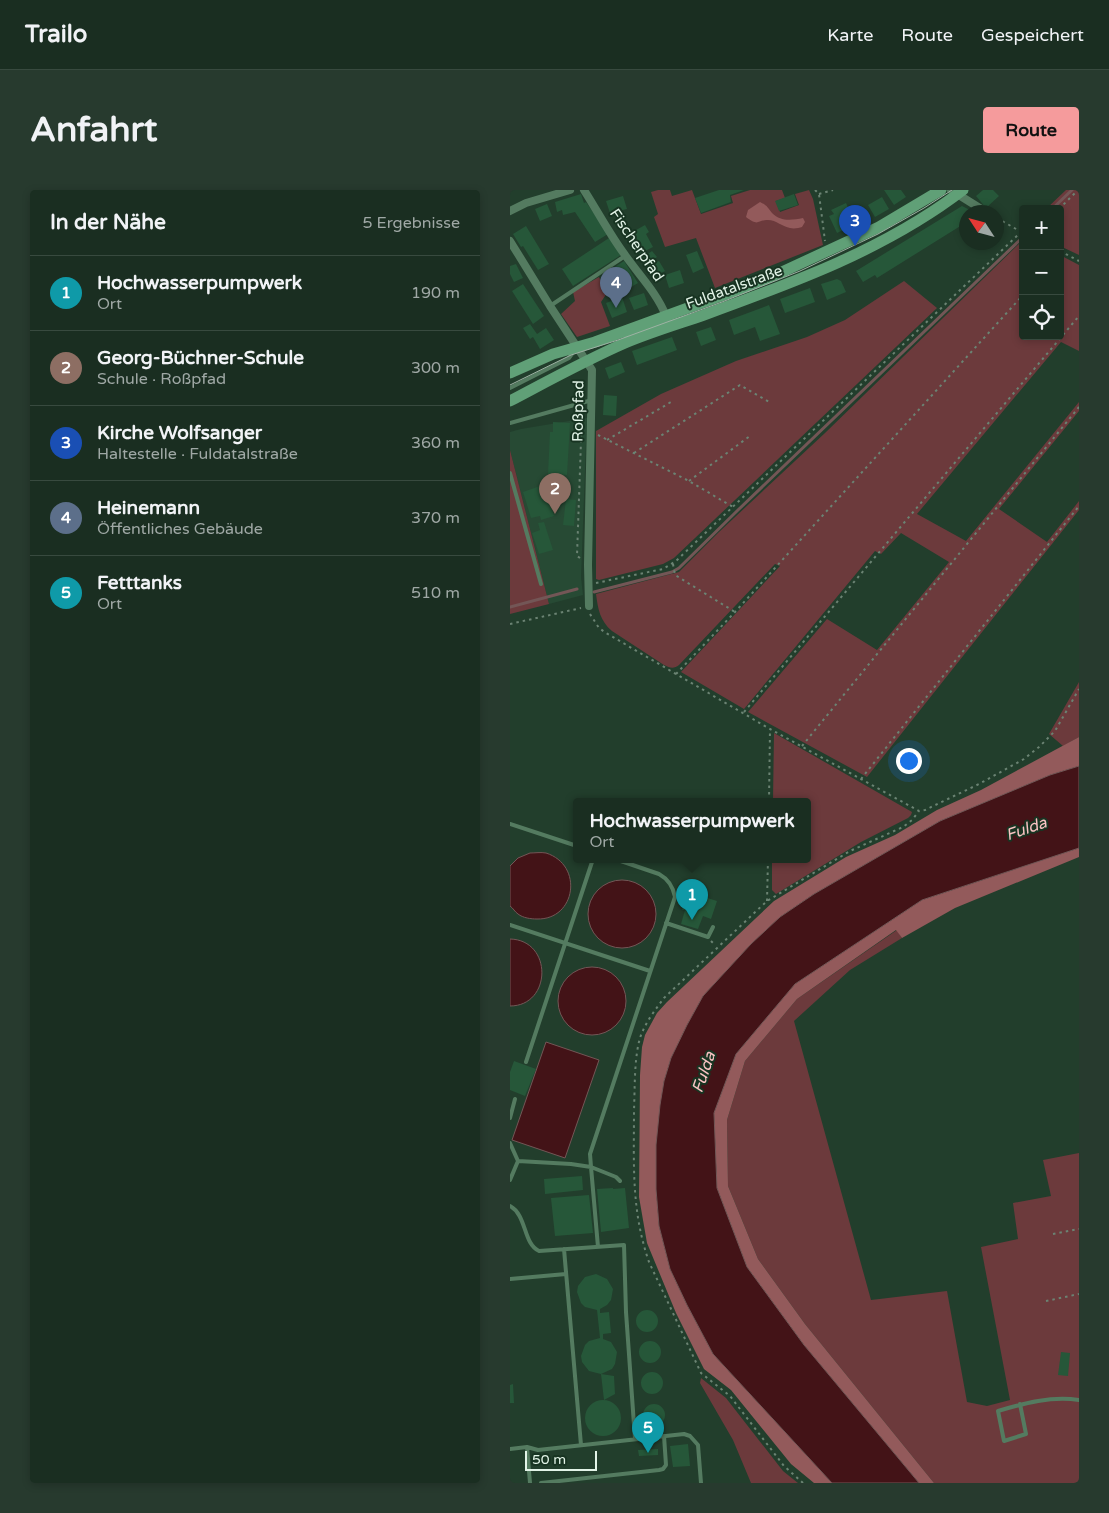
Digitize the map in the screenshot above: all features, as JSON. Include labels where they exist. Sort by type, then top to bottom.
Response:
[{"type":"main road","name":"Fuldatalstraße","points":[[510,373],[553,354],[594,342],[782,272],[879,227],[941,190]]},
{"type":"main road","name":"Fuldatalstraße","points":[[510,401],[583,360],[752,298],[835,265],[881,243],[914,223],[957,192]]},
{"type":"street","points":[[510,211],[526,203],[570,190]]},
{"type":"street","name":"Fischerpfad","points":[[584,190],[625,256],[646,281],[664,309],[666,316]]},
{"type":"street","points":[[957,192],[976,205]]},
{"type":"street","name":"Roßpfad","points":[[510,241],[577,346],[583,360],[592,370],[588,564],[589,606]]},
{"type":"lane","points":[[550,306],[625,256]]},
{"type":"lane","points":[[510,388],[571,359],[577,346]]},
{"type":"lane","points":[[510,423],[592,403]]},
{"type":"lane","points":[[510,473],[540,584]]},
{"type":"lane","points":[[510,824],[573,845]]},
{"type":"lane","points":[[526,1062],[592,863]]},
{"type":"lane","points":[[598,1247],[590,1154],[675,896],[674,889],[666,878],[627,863]]},
{"type":"lane","points":[[666,923],[708,937],[713,927]]},
{"type":"lane","points":[[510,925],[650,971]]},
{"type":"lane","points":[[510,1118],[515,1099]]},
{"type":"lane","points":[[510,1143],[518,1161],[510,1180]]},
{"type":"lane","points":[[518,1161],[591,1167],[616,1177],[620,1181]]},
{"type":"lane","points":[[510,1206],[519,1213],[533,1247],[539,1251],[624,1245],[626,1312],[635,1438]]},
{"type":"lane","points":[[564,1248],[581,1445]]},
{"type":"lane","points":[[510,1279],[566,1274]]},
{"type":"lane","points":[[1020,1404],[1026,1434],[1004,1441],[998,1410],[1020,1404],[1046,1399],[1069,1398],[1079,1400]]},
{"type":"lane","points":[[510,1449],[527,1447],[538,1450],[684,1434],[695,1440],[698,1445],[701,1483]]},
{"type":"lane","points":[[541,1483],[663,1469],[666,1465],[664,1436]]},
{"type":"lane","points":[[527,1447],[530,1483]]},
{"type":"path","points":[[815,190],[819,194],[825,243]]},
{"type":"path","points":[[819,194],[833,190]]},
{"type":"path","points":[[1063,205],[1078,190]]},
{"type":"path","points":[[1004,222],[1019,230]]},
{"type":"path","points":[[588,585],[663,569],[673,564],[1019,235]]},
{"type":"path","points":[[1064,254],[1079,261]]},
{"type":"path","points":[[676,674],[735,612],[1019,299]]},
{"type":"path","points":[[744,712],[1079,316]]},
{"type":"path","points":[[634,454],[740,385],[771,403]]},
{"type":"path","points":[[607,440],[671,402]]},
{"type":"path","points":[[588,564],[577,556],[582,412],[592,403]]},
{"type":"path","points":[[802,746],[1079,407]]},
{"type":"path","points":[[591,432],[688,481],[733,507]]},
{"type":"path","points":[[688,481],[750,436]]},
{"type":"path","points":[[861,779],[1079,506]]},
{"type":"path","points":[[673,564],[675,575],[735,612]]},
{"type":"path","points":[[510,624],[589,606],[589,614],[598,628],[770,729],[919,811],[925,810],[979,784],[1024,759],[1055,731],[1079,689]]},
{"type":"path","points":[[769,798],[770,729]]},
{"type":"path","points":[[803,1483],[784,1466],[730,1396],[705,1377],[698,1369],[649,1262],[636,1210],[634,1096],[638,1046],[650,1017],[664,998],[767,901],[850,851],[904,826],[919,811]]},
{"type":"path","points":[[767,901],[768,863]]},
{"type":"path","points":[[1053,1234],[1079,1229]]},
{"type":"path","points":[[1046,1300],[1079,1294]]},
{"type":"shaded area","points":[[670,190],[672,196],[692,190],[701,214],[733,203],[731,196],[750,190],[782,190],[785,198],[776,201],[780,212],[799,205],[795,194],[809,190],[813,199],[823,245],[715,288],[696,238],[665,247],[654,217],[658,214],[651,192]]},
{"type":"shaded area","points":[[1066,190],[1079,190],[1079,255],[1064,248],[1064,205],[1050,205]]},
{"type":"shaded area","points":[[760,202],[779,218],[791,220],[803,218],[805,222],[802,227],[793,228],[771,220],[753,222],[746,217],[748,210]]},
{"type":"shaded area","points":[[1019,244],[1019,340],[1064,340],[1064,257],[1079,265],[1079,351],[1061,342],[917,514],[966,541],[1079,402],[1079,411],[999,509],[1047,542],[1079,501],[1079,510],[867,777],[748,712],[827,619],[877,650],[949,562],[901,533],[881,554],[875,551],[744,709],[681,672],[780,566],[775,564],[675,667],[664,665],[612,631],[600,614],[596,594],[679,572]]},
{"type":"shaded area","points":[[599,277],[607,293],[601,302],[610,326],[577,337],[561,314],[575,301],[573,292]]},
{"type":"shaded area","points":[[904,281],[937,308],[674,558],[663,564],[599,580],[596,579],[596,431],[661,394],[736,361],[807,337],[845,320]]},
{"type":"shaded area","points":[[587,418],[581,577],[583,595],[549,604],[510,450],[510,432]]},
{"type":"shaded area","points":[[510,450],[549,604],[510,614]]},
{"type":"shaded area","points":[[1079,682],[1079,737],[1063,746],[1049,734]]},
{"type":"shaded area","points":[[774,733],[912,812],[908,818],[861,842],[776,894],[772,890],[772,863],[811,863],[811,798],[773,798]]},
{"type":"shaded area","points":[[1079,737],[1079,766],[1050,775],[940,821],[814,894],[780,917],[751,944],[703,996],[671,1058],[664,1081],[656,1145],[656,1189],[659,1226],[670,1269],[713,1354],[832,1483],[814,1483],[791,1464],[731,1390],[704,1369],[676,1313],[647,1243],[639,1197],[640,1075],[645,1035],[657,1013],[667,1002],[774,901],[846,857],[895,835],[937,810],[981,790]]},
{"type":"shaded area","points":[[1079,848],[1079,857],[955,908],[902,938],[896,930],[797,999],[745,1061],[727,1120],[728,1186],[758,1259],[805,1324],[934,1483],[919,1483],[804,1345],[747,1267],[717,1188],[714,1113],[736,1054],[795,984],[922,900]]},
{"type":"shaded area","points":[[897,930],[902,938],[850,970],[794,1021],[871,1300],[947,1291],[967,1402],[987,1406],[1010,1400],[981,1247],[1018,1239],[1013,1203],[1051,1196],[1043,1160],[1079,1153],[1079,1483],[934,1483],[805,1324],[758,1259],[728,1186],[727,1120],[745,1061],[797,999]]},
{"type":"shaded area","points":[[701,1378],[726,1398],[783,1471],[798,1483],[751,1483],[733,1440],[700,1383]]},
{"type":"water","name":"Fulda","points":[[1079,766],[1079,848],[922,900],[795,984],[736,1054],[714,1113],[717,1188],[747,1267],[804,1345],[919,1483],[832,1483],[713,1354],[670,1269],[659,1226],[656,1189],[656,1145],[664,1081],[671,1058],[703,996],[751,944],[780,917],[814,894],[940,821],[1050,775]]},
{"type":"water","points":[[530,853],[546,853],[558,859],[566,869],[570,879],[570,891],[567,902],[560,911],[550,917],[537,919],[525,917],[517,913],[510,906],[510,866],[518,858]]},
{"type":"water","points":[[622,880],[635,883],[646,890],[653,901],[656,914],[653,927],[646,938],[635,945],[622,948],[609,945],[598,938],[591,927],[588,914],[591,901],[598,890],[609,883]]},
{"type":"water","points":[[510,939],[524,942],[534,950],[540,961],[542,973],[540,985],[534,996],[524,1003],[510,1006]]},
{"type":"water","points":[[592,967],[605,970],[616,977],[623,988],[626,1001],[623,1014],[616,1025],[605,1032],[592,1035],[579,1032],[568,1025],[561,1014],[558,1001],[561,988],[568,977],[579,970]]},
{"type":"water","points":[[546,1042],[599,1060],[565,1158],[512,1140]]},
{"type":"building","points":[[719,190],[744,190],[730,195],[731,202],[701,213],[695,198]]},
{"type":"building","points":[[884,190],[901,190],[906,197],[894,205]]},
{"type":"building","points":[[983,190],[993,190],[999,196],[989,205],[984,205],[976,196]]},
{"type":"building","points":[[581,194],[584,203],[586,202],[608,234],[595,242],[575,212],[563,215],[562,210],[557,212],[555,202]]},
{"type":"building","points":[[794,194],[798,205],[779,211],[775,201]]},
{"type":"building","points":[[623,196],[627,209],[610,213],[606,201]]},
{"type":"building","points":[[882,197],[889,209],[875,217],[868,205]]},
{"type":"building","points":[[846,203],[853,219],[841,225],[843,230],[837,233],[829,216],[834,214],[831,210]]},
{"type":"building","points":[[547,204],[552,216],[540,221],[535,209]]},
{"type":"building","points":[[959,208],[959,227],[877,278],[875,275],[863,282],[856,271]]},
{"type":"building","points":[[645,225],[649,232],[646,234],[653,247],[639,254],[629,234]]},
{"type":"building","points":[[526,226],[549,264],[538,270],[513,234]]},
{"type":"building","points":[[609,238],[621,255],[573,286],[562,269]]},
{"type":"building","points":[[652,251],[657,257],[645,265],[641,259]]},
{"type":"building","points":[[697,251],[704,268],[693,273],[686,255]]},
{"type":"building","points":[[624,261],[638,283],[626,290],[613,268]]},
{"type":"building","points":[[659,261],[665,271],[657,275],[651,264]]},
{"type":"building","points":[[516,264],[523,278],[514,282],[510,274],[510,266]]},
{"type":"building","points":[[680,270],[684,283],[669,288],[665,275]]},
{"type":"building","points":[[837,279],[841,281],[846,292],[827,300],[821,284]]},
{"type":"building","points":[[523,284],[544,316],[533,324],[512,291]]},
{"type":"building","points":[[810,288],[815,302],[785,313],[780,299]]},
{"type":"building","points":[[644,293],[648,305],[634,310],[629,298]]},
{"type":"building","points":[[622,297],[627,312],[612,318],[606,303]]},
{"type":"building","points":[[769,305],[780,334],[760,341],[755,327],[734,335],[729,320]]},
{"type":"building","points":[[530,324],[537,334],[546,328],[554,340],[540,349],[533,337],[530,339],[523,328]]},
{"type":"building","points":[[711,327],[716,340],[701,346],[696,332]]},
{"type":"building","points":[[672,337],[677,350],[637,365],[632,351]]},
{"type":"building","points":[[621,362],[625,372],[609,379],[605,368]]},
{"type":"building","points":[[604,395],[617,396],[616,416],[603,415]]},
{"type":"building","points":[[553,422],[570,423],[567,475],[548,474],[550,432],[553,432]]},
{"type":"building","points":[[540,486],[543,495],[547,493],[554,516],[541,520],[540,516],[531,518],[523,492]]},
{"type":"building","points":[[566,499],[576,500],[574,526],[563,525]]},
{"type":"building","points":[[544,522],[553,550],[539,554],[532,533],[540,530],[538,523]]},
{"type":"building","points":[[688,892],[717,901],[711,919],[703,916],[698,929],[681,924],[685,910],[682,910]]},
{"type":"building","points":[[514,1061],[536,1069],[525,1096],[510,1090],[510,1072]]},
{"type":"building","points":[[582,1176],[583,1190],[545,1194],[544,1179]]},
{"type":"building","points":[[625,1188],[629,1228],[601,1232],[597,1189]]},
{"type":"building","points":[[589,1195],[593,1233],[555,1236],[551,1198]]},
{"type":"building","points":[[596,1274],[607,1279],[613,1289],[611,1300],[600,1309],[600,1313],[609,1312],[611,1333],[603,1334],[603,1339],[611,1342],[617,1352],[612,1369],[601,1374],[589,1371],[582,1362],[581,1356],[585,1345],[589,1341],[600,1338],[597,1310],[585,1307],[581,1303],[577,1292],[578,1286],[585,1277]]},
{"type":"building","points":[[647,1310],[655,1313],[658,1321],[655,1329],[647,1332],[639,1329],[636,1321],[639,1313]]},
{"type":"building","points":[[650,1341],[658,1344],[661,1352],[658,1360],[650,1363],[642,1360],[639,1352],[642,1344]]},
{"type":"building","points":[[1061,1352],[1070,1353],[1068,1376],[1058,1375]]},
{"type":"building","points":[[652,1372],[660,1375],[663,1383],[660,1391],[652,1394],[644,1391],[641,1383],[644,1375]]},
{"type":"building","points":[[601,1374],[614,1376],[615,1394],[604,1400]]},
{"type":"building","points":[[513,1384],[514,1403],[510,1403],[510,1385]]},
{"type":"building","points":[[603,1400],[610,1401],[616,1405],[620,1411],[620,1425],[616,1431],[610,1435],[603,1436],[596,1435],[590,1431],[586,1425],[585,1418],[586,1411],[590,1405],[596,1401]]},
{"type":"building","points":[[650,1404],[658,1404],[665,1411],[665,1419],[658,1426],[650,1426],[643,1419],[643,1411]]},
{"type":"building","points":[[688,1444],[690,1466],[673,1467],[670,1446]]},
{"type":"building","points":[[658,1449],[658,1455],[639,1456],[638,1450]]},
{"type":"waterway","points":[[1056,205],[1072,190]]},
{"type":"waterway","points":[[594,592],[672,572],[679,568],[1019,241]]},
{"type":"waterway","points":[[510,607],[577,589]]},
{"type":"tram line","points":[[510,385],[571,355],[722,302],[800,271],[878,234],[952,190]]},
{"type":"place","name":"Kirche Wolfsanger","points":[[855,246]]},
{"type":"place","name":"Heinemann","points":[[616,308]]},
{"type":"place","name":"Georg-Büchner-Schule","points":[[555,514]]},
{"type":"place","name":"Hochwasserpumpwerk","points":[[692,920]]},
{"type":"place","name":"Fetttanks","points":[[648,1453]]}]
